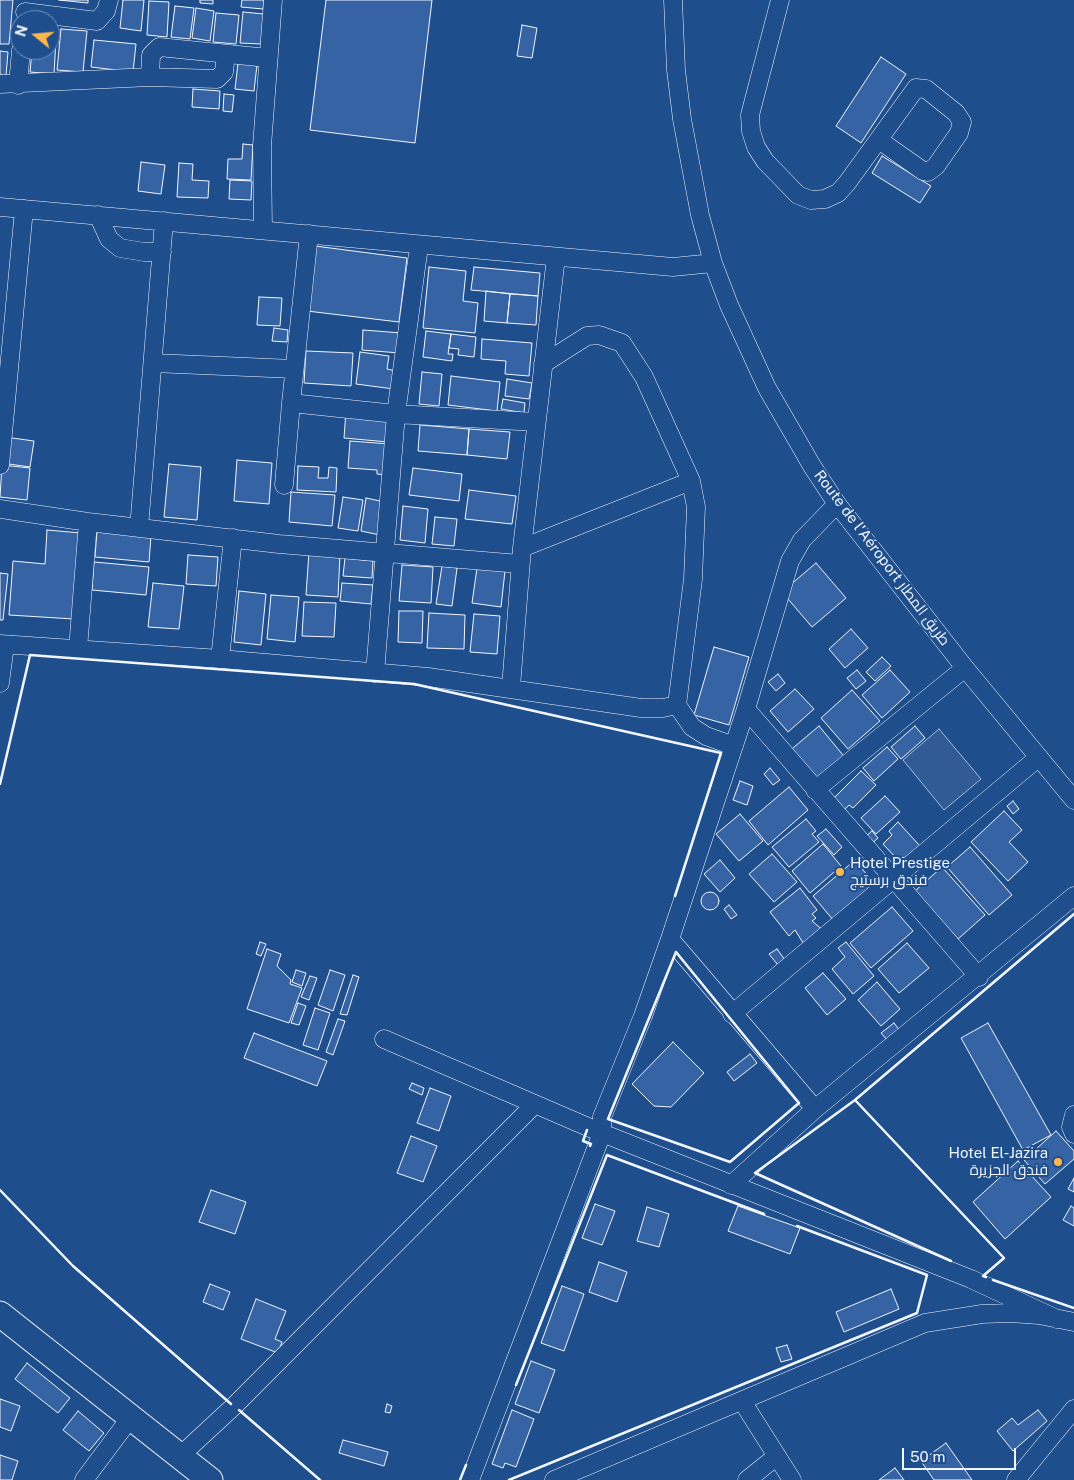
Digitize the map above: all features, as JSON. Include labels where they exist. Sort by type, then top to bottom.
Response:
[{"type":"highway","points":[[0,1314],[210,1480]]},
{"type":"street","points":[[60,16],[97,21],[106,11],[109,0]]},
{"type":"street","points":[[263,230],[262,146],[273,0]]},
{"type":"street","name":"Route de l'Aéroport طريق المطار","points":[[672,0],[682,119],[690,167],[713,263],[747,347],[767,388],[798,443],[837,504],[965,668],[1074,800]]},
{"type":"street","points":[[780,0],[750,114],[751,131],[756,147],[765,161],[798,195],[811,200],[825,199],[838,193],[847,183],[914,91],[920,87],[926,88],[956,113],[962,122],[962,128],[954,140],[936,166],[928,172],[923,171],[879,140]]},
{"type":"street","points":[[150,77],[151,55],[159,47],[268,58]]},
{"type":"street","points":[[0,84],[18,85],[150,77],[217,79],[224,72],[226,54]]},
{"type":"street","points":[[18,85],[20,60]]},
{"type":"street","points":[[0,206],[419,246],[673,267],[713,263]]},
{"type":"street","points":[[0,465],[24,209]]},
{"type":"street","points":[[98,215],[109,239],[120,248],[144,252],[162,252]]},
{"type":"street","points":[[139,528],[164,221]]},
{"type":"street","points":[[284,485],[290,403],[309,234]]},
{"type":"street","points":[[375,673],[396,414],[419,246]]},
{"type":"street","points":[[511,687],[521,556],[556,257]]},
{"type":"street","points":[[543,364],[587,336],[599,335],[622,343],[644,377],[691,481],[696,507],[694,560],[677,705],[692,727],[706,736],[734,746]]},
{"type":"street","points":[[153,363],[294,369]]},
{"type":"street","points":[[290,403],[396,414],[536,422]]},
{"type":"street","points":[[0,509],[139,528],[384,553],[521,556],[691,481]]},
{"type":"street","points":[[470,1480],[596,1130],[643,1016],[670,939],[734,746],[790,561],[802,540],[837,504]]},
{"type":"street","points":[[78,649],[88,522]]},
{"type":"street","points":[[220,659],[232,538]]},
{"type":"street","points":[[0,683],[3,644],[428,676],[641,708],[662,708],[677,705]]},
{"type":"street","points":[[815,790],[965,668]]},
{"type":"street","points":[[746,708],[892,879],[979,977]]},
{"type":"street","points":[[732,1014],[1039,757]]},
{"type":"street","points":[[731,1185],[815,1109],[979,977],[1074,896]]},
{"type":"street","points":[[670,939],[815,1109]]},
{"type":"street","points":[[384,1039],[596,1130],[946,1269],[1066,1321]]},
{"type":"street","points":[[180,1456],[234,1406],[534,1104]]},
{"type":"street","points":[[1074,1115],[1071,1127],[1074,1134]]},
{"type":"street","points":[[554,1480],[925,1323],[982,1314],[1010,1313],[1066,1321]]},
{"type":"street","points":[[742,1401],[792,1480]]},
{"type":"street","points":[[1016,1480],[1074,1409]]},
{"type":"street","points":[[84,1480],[131,1418]]},
{"type":"street","points":[[748,1480],[777,1456]]},
{"type":"shaded area","points":[[939,729],[981,779],[944,810],[903,760]]},
{"type":"building","points":[[0,0],[13,0],[12,10],[10,10],[9,44],[0,44]]},
{"type":"building","points":[[59,0],[88,0],[88,3]]},
{"type":"building","points":[[123,0],[144,0],[141,31],[120,28]]},
{"type":"building","points":[[200,0],[213,0],[213,4],[200,3]]},
{"type":"building","points":[[242,0],[264,0],[263,9],[241,7]]},
{"type":"building","points":[[326,0],[432,0],[415,143],[310,130]]},
{"type":"building","points":[[149,1],[169,2],[167,37],[147,35]]},
{"type":"building","points":[[175,6],[194,8],[190,39],[171,37]]},
{"type":"building","points":[[196,8],[214,11],[210,41],[192,38]]},
{"type":"building","points":[[243,12],[264,14],[261,44],[240,43]]},
{"type":"building","points":[[216,13],[239,15],[236,44],[213,42]]},
{"type":"building","points":[[522,25],[537,28],[532,58],[517,56]]},
{"type":"building","points":[[61,29],[87,31],[83,72],[57,70],[58,60],[60,60]]},
{"type":"building","points":[[94,40],[136,44],[133,72],[91,67]]},
{"type":"building","points":[[0,51],[8,52],[6,76],[0,75]]},
{"type":"building","points":[[881,57],[906,74],[861,143],[836,126]]},
{"type":"building","points":[[31,60],[55,60],[54,74],[30,72]]},
{"type":"building","points":[[238,63],[257,65],[254,91],[235,89]]},
{"type":"building","points":[[193,89],[220,91],[219,109],[192,107]]},
{"type":"building","points":[[224,94],[234,95],[232,112],[223,111]]},
{"type":"building","points":[[243,144],[253,145],[251,180],[227,179],[228,159],[242,159]]},
{"type":"building","points":[[882,156],[931,186],[920,203],[872,173]]},
{"type":"building","points":[[141,162],[165,165],[161,194],[138,191]]},
{"type":"building","points":[[179,163],[193,164],[192,180],[209,181],[208,198],[177,197]]},
{"type":"building","points":[[230,180],[252,181],[251,200],[229,199]]},
{"type":"building","points":[[315,246],[407,258],[399,322],[307,311]]},
{"type":"building","points":[[429,267],[466,271],[463,301],[478,303],[475,333],[423,328]]},
{"type":"building","points":[[474,267],[540,273],[538,296],[471,290]]},
{"type":"building","points":[[486,291],[510,294],[507,323],[484,321]]},
{"type":"building","points":[[510,294],[538,296],[536,325],[507,323]]},
{"type":"building","points":[[259,297],[282,298],[280,326],[257,325]]},
{"type":"building","points":[[274,328],[288,330],[287,342],[272,341]]},
{"type":"building","points":[[363,330],[402,333],[400,353],[362,350]]},
{"type":"building","points":[[426,331],[451,334],[448,354],[453,354],[452,361],[423,357]]},
{"type":"building","points":[[451,334],[476,337],[474,357],[458,355],[459,349],[449,348]]},
{"type":"building","points":[[482,339],[532,343],[529,376],[505,374],[506,361],[481,359]]},
{"type":"building","points":[[306,351],[353,353],[351,386],[304,383]]},
{"type":"building","points":[[360,352],[389,356],[387,369],[396,371],[394,389],[356,384]]},
{"type":"building","points":[[422,372],[442,374],[439,406],[419,404]]},
{"type":"building","points":[[451,376],[500,382],[497,411],[448,405]]},
{"type":"building","points":[[507,379],[532,383],[529,399],[505,396]]},
{"type":"building","points":[[503,399],[525,403],[524,413],[501,409]]},
{"type":"building","points":[[346,411],[391,415],[388,442],[344,438]]},
{"type":"building","points":[[420,425],[469,429],[467,455],[418,451]]},
{"type":"building","points":[[469,429],[510,432],[507,459],[467,455]]},
{"type":"building","points":[[5,437],[34,441],[30,467],[2,463]]},
{"type":"building","points":[[350,441],[390,444],[387,475],[377,474],[377,470],[348,468]]},
{"type":"building","points":[[237,460],[272,463],[269,504],[234,501]]},
{"type":"building","points":[[169,464],[201,467],[197,520],[164,517]]},
{"type":"building","points":[[2,465],[30,468],[27,500],[0,497]]},
{"type":"building","points":[[298,466],[319,467],[318,478],[328,478],[329,467],[337,468],[336,492],[297,490]]},
{"type":"building","points":[[413,468],[462,474],[459,501],[409,495]]},
{"type":"building","points":[[469,490],[516,496],[512,524],[465,519]]},
{"type":"building","points":[[291,492],[335,495],[332,526],[289,522]]},
{"type":"building","points":[[343,497],[363,500],[358,531],[338,528]]},
{"type":"building","points":[[366,498],[385,502],[380,535],[361,531]]},
{"type":"building","points":[[403,506],[428,509],[425,543],[400,540]]},
{"type":"building","points":[[435,517],[457,519],[454,546],[432,544]]},
{"type":"building","points":[[47,530],[81,533],[74,619],[9,615],[13,561],[45,564]]},
{"type":"building","points":[[97,531],[151,536],[149,562],[95,557]]},
{"type":"building","points":[[309,552],[340,554],[338,597],[306,595]]},
{"type":"building","points":[[188,555],[218,557],[216,586],[186,584]]},
{"type":"building","points":[[345,558],[373,561],[372,578],[343,576]]},
{"type":"building","points":[[94,562],[149,567],[146,595],[92,590]]},
{"type":"building","points":[[816,563],[846,598],[812,627],[782,592]]},
{"type":"building","points":[[402,565],[433,567],[431,603],[399,601]]},
{"type":"building","points":[[442,566],[457,568],[452,606],[436,604]]},
{"type":"building","points":[[477,568],[505,571],[501,607],[472,603]]},
{"type":"building","points":[[0,573],[8,574],[3,620],[0,620]]},
{"type":"building","points":[[153,583],[184,586],[179,629],[148,627]]},
{"type":"building","points":[[342,583],[373,585],[371,604],[340,601]]},
{"type":"building","points":[[239,591],[266,594],[261,645],[234,642]]},
{"type":"building","points":[[271,595],[299,597],[295,642],[267,639]]},
{"type":"building","points":[[304,602],[336,603],[334,637],[302,636]]},
{"type":"building","points":[[399,611],[423,611],[422,643],[398,642]]},
{"type":"building","points":[[429,613],[465,615],[464,649],[427,648]]},
{"type":"building","points":[[474,614],[500,616],[497,654],[470,652]]},
{"type":"building","points":[[851,629],[868,648],[845,668],[829,649]]},
{"type":"building","points":[[714,647],[749,657],[729,725],[694,715]]},
{"type":"building","points":[[882,657],[891,666],[875,681],[866,672]]},
{"type":"building","points":[[857,670],[866,681],[856,689],[847,678]]},
{"type":"building","points":[[890,670],[910,692],[882,718],[862,695]]},
{"type":"building","points":[[778,674],[785,683],[776,691],[768,682]]},
{"type":"building","points":[[795,689],[814,709],[788,732],[770,711]]},
{"type":"building","points":[[852,690],[880,721],[848,749],[821,718]]},
{"type":"building","points":[[819,726],[847,760],[815,787],[786,754]]},
{"type":"building","points":[[915,726],[925,738],[901,759],[891,747]]},
{"type":"building","points":[[887,747],[898,759],[874,781],[863,768]]},
{"type":"building","points":[[770,768],[780,780],[773,785],[764,774]]},
{"type":"building","points":[[861,771],[876,785],[853,808],[849,805],[841,813],[830,802]]},
{"type":"building","points":[[740,781],[753,786],[747,805],[733,800]]},
{"type":"building","points":[[789,787],[808,810],[768,845],[749,821]]},
{"type":"building","points":[[885,796],[900,812],[876,834],[861,818]]},
{"type":"building","points":[[1013,801],[1019,809],[1013,814],[1007,806]]},
{"type":"building","points":[[1004,811],[1022,830],[1009,842],[1028,862],[1008,881],[971,842]]},
{"type":"building","points":[[740,814],[763,841],[739,861],[716,834]]},
{"type":"building","points":[[806,819],[816,831],[812,834],[819,842],[789,867],[772,847]]},
{"type":"building","points":[[898,822],[920,846],[905,860],[903,857],[899,861],[883,844],[892,835],[889,831]]},
{"type":"building","points":[[826,829],[842,847],[834,855],[817,836]]},
{"type":"building","points":[[872,831],[878,838],[869,846],[863,839]]},
{"type":"building","points":[[823,844],[841,866],[810,893],[792,871]]},
{"type":"building","points":[[970,847],[1012,895],[989,915],[947,867]]},
{"type":"building","points":[[772,854],[797,882],[774,902],[749,874]]},
{"type":"building","points":[[720,860],[735,878],[720,892],[704,874]]},
{"type":"building","points":[[855,860],[876,886],[834,921],[813,896]]},
{"type":"building","points":[[942,867],[985,915],[958,939],[915,891]]},
{"type":"building","points":[[800,888],[817,910],[812,914],[816,918],[812,921],[824,931],[805,946],[795,930],[789,936],[770,912]]},
{"type":"building","points":[[710,892],[716,895],[719,901],[716,907],[710,910],[704,907],[701,901],[704,895]]},
{"type":"building","points":[[729,905],[737,915],[731,919],[724,909]]},
{"type":"building","points":[[892,907],[913,931],[871,968],[850,943]]},
{"type":"building","points":[[260,942],[266,944],[261,956],[256,954]]},
{"type":"building","points":[[846,942],[874,976],[853,994],[832,969],[845,957],[838,948]]},
{"type":"building","points":[[907,943],[929,968],[899,993],[878,969]]},
{"type":"building","points":[[267,949],[281,954],[277,966],[291,980],[290,984],[302,988],[289,1023],[247,1009]]},
{"type":"building","points":[[777,949],[785,960],[778,965],[769,954]]},
{"type":"building","points":[[296,970],[306,973],[302,986],[292,982]]},
{"type":"building","points":[[330,970],[345,975],[333,1011],[318,1005]]},
{"type":"building","points":[[823,973],[846,999],[827,1015],[805,988]]},
{"type":"building","points":[[353,975],[359,977],[347,1015],[340,1014]]},
{"type":"building","points":[[310,976],[317,978],[309,1000],[301,997]]},
{"type":"building","points":[[877,982],[900,1009],[881,1026],[858,1000]]},
{"type":"building","points":[[298,1003],[306,1006],[299,1025],[291,1023]]},
{"type":"building","points":[[315,1008],[330,1013],[318,1050],[303,1045]]},
{"type":"building","points":[[338,1019],[345,1021],[333,1055],[326,1052]]},
{"type":"building","points":[[894,1023],[900,1031],[887,1040],[881,1033]]},
{"type":"building","points":[[988,1023],[1051,1135],[1023,1150],[961,1038]]},
{"type":"building","points":[[254,1033],[327,1061],[317,1086],[244,1058]]},
{"type":"building","points":[[673,1042],[704,1073],[671,1107],[654,1106],[632,1084]]},
{"type":"building","points":[[750,1054],[757,1063],[734,1081],[727,1072]]},
{"type":"building","points":[[412,1083],[424,1088],[422,1095],[409,1089]]},
{"type":"building","points":[[430,1088],[451,1096],[439,1131],[417,1123]]},
{"type":"building","points":[[1056,1131],[1074,1151],[1074,1159],[1045,1184],[1024,1160]]},
{"type":"building","points":[[411,1136],[437,1146],[423,1182],[397,1173]]},
{"type":"building","points":[[1018,1161],[1051,1197],[1005,1239],[973,1202]]},
{"type":"building","points":[[1074,1178],[1074,1192],[1068,1189]]},
{"type":"building","points":[[211,1190],[246,1202],[235,1234],[199,1222]]},
{"type":"building","points":[[595,1204],[615,1211],[602,1245],[582,1238]]},
{"type":"building","points":[[738,1206],[800,1228],[790,1254],[728,1231]]},
{"type":"building","points":[[1071,1206],[1074,1208],[1074,1226],[1063,1220]]},
{"type":"building","points":[[647,1207],[669,1214],[659,1247],[637,1241]]},
{"type":"building","points":[[599,1262],[627,1272],[617,1302],[589,1292]]},
{"type":"building","points":[[210,1284],[230,1292],[223,1310],[203,1302]]},
{"type":"building","points":[[562,1286],[584,1294],[564,1351],[541,1343]]},
{"type":"building","points":[[891,1289],[899,1309],[844,1332],[836,1312]]},
{"type":"building","points":[[256,1299],[286,1311],[275,1339],[282,1342],[278,1353],[241,1339]]},
{"type":"building","points":[[787,1345],[792,1359],[781,1362],[776,1348]]},
{"type":"building","points":[[531,1361],[555,1370],[539,1413],[515,1404]]},
{"type":"building","points":[[27,1363],[70,1398],[58,1413],[15,1379]]},
{"type":"building","points":[[0,1399],[20,1406],[11,1431],[0,1427]]},
{"type":"building","points":[[387,1404],[392,1406],[390,1413],[385,1412]]},
{"type":"building","points":[[512,1410],[534,1419],[516,1467],[505,1463],[503,1468],[492,1464]]},
{"type":"building","points":[[1038,1410],[1047,1421],[1013,1451],[997,1431],[1012,1418],[1018,1425]]},
{"type":"building","points":[[78,1411],[104,1433],[89,1451],[63,1430]]},
{"type":"building","points":[[343,1440],[388,1452],[384,1466],[339,1453]]},
{"type":"building","points":[[946,1443],[972,1480],[934,1480],[921,1461]]},
{"type":"building","points":[[0,1455],[18,1461],[12,1480],[0,1480]]},
{"type":"building","points":[[895,1468],[904,1480],[879,1480]]},
{"type":"wall","points":[[0,784],[30,655],[414,684],[721,753],[675,896]]},
{"type":"wall","points":[[951,1261],[755,1173],[855,1100],[1074,914]]},
{"type":"wall","points":[[676,952],[799,1103],[730,1162],[608,1119],[676,952]]},
{"type":"wall","points":[[855,1100],[1004,1258],[983,1276],[986,1277]]},
{"type":"wall","points":[[587,1130],[583,1141],[591,1144],[590,1146]]},
{"type":"wall","points":[[516,1385],[607,1155],[764,1214]]},
{"type":"wall","points":[[0,1190],[73,1266],[231,1404]]},
{"type":"wall","points":[[509,1480],[917,1313],[927,1275],[797,1226]]},
{"type":"wall","points":[[993,1280],[1074,1308]]},
{"type":"wall","points":[[239,1410],[320,1480]]},
{"type":"wall","points":[[460,1480],[466,1465]]},
{"type":"place","name":"Hotel Prestige فندق برستيج","points":[[840,872]]},
{"type":"place","name":"Hotel El-Jazira فندق الجزيرة","points":[[1058,1162]]}]
